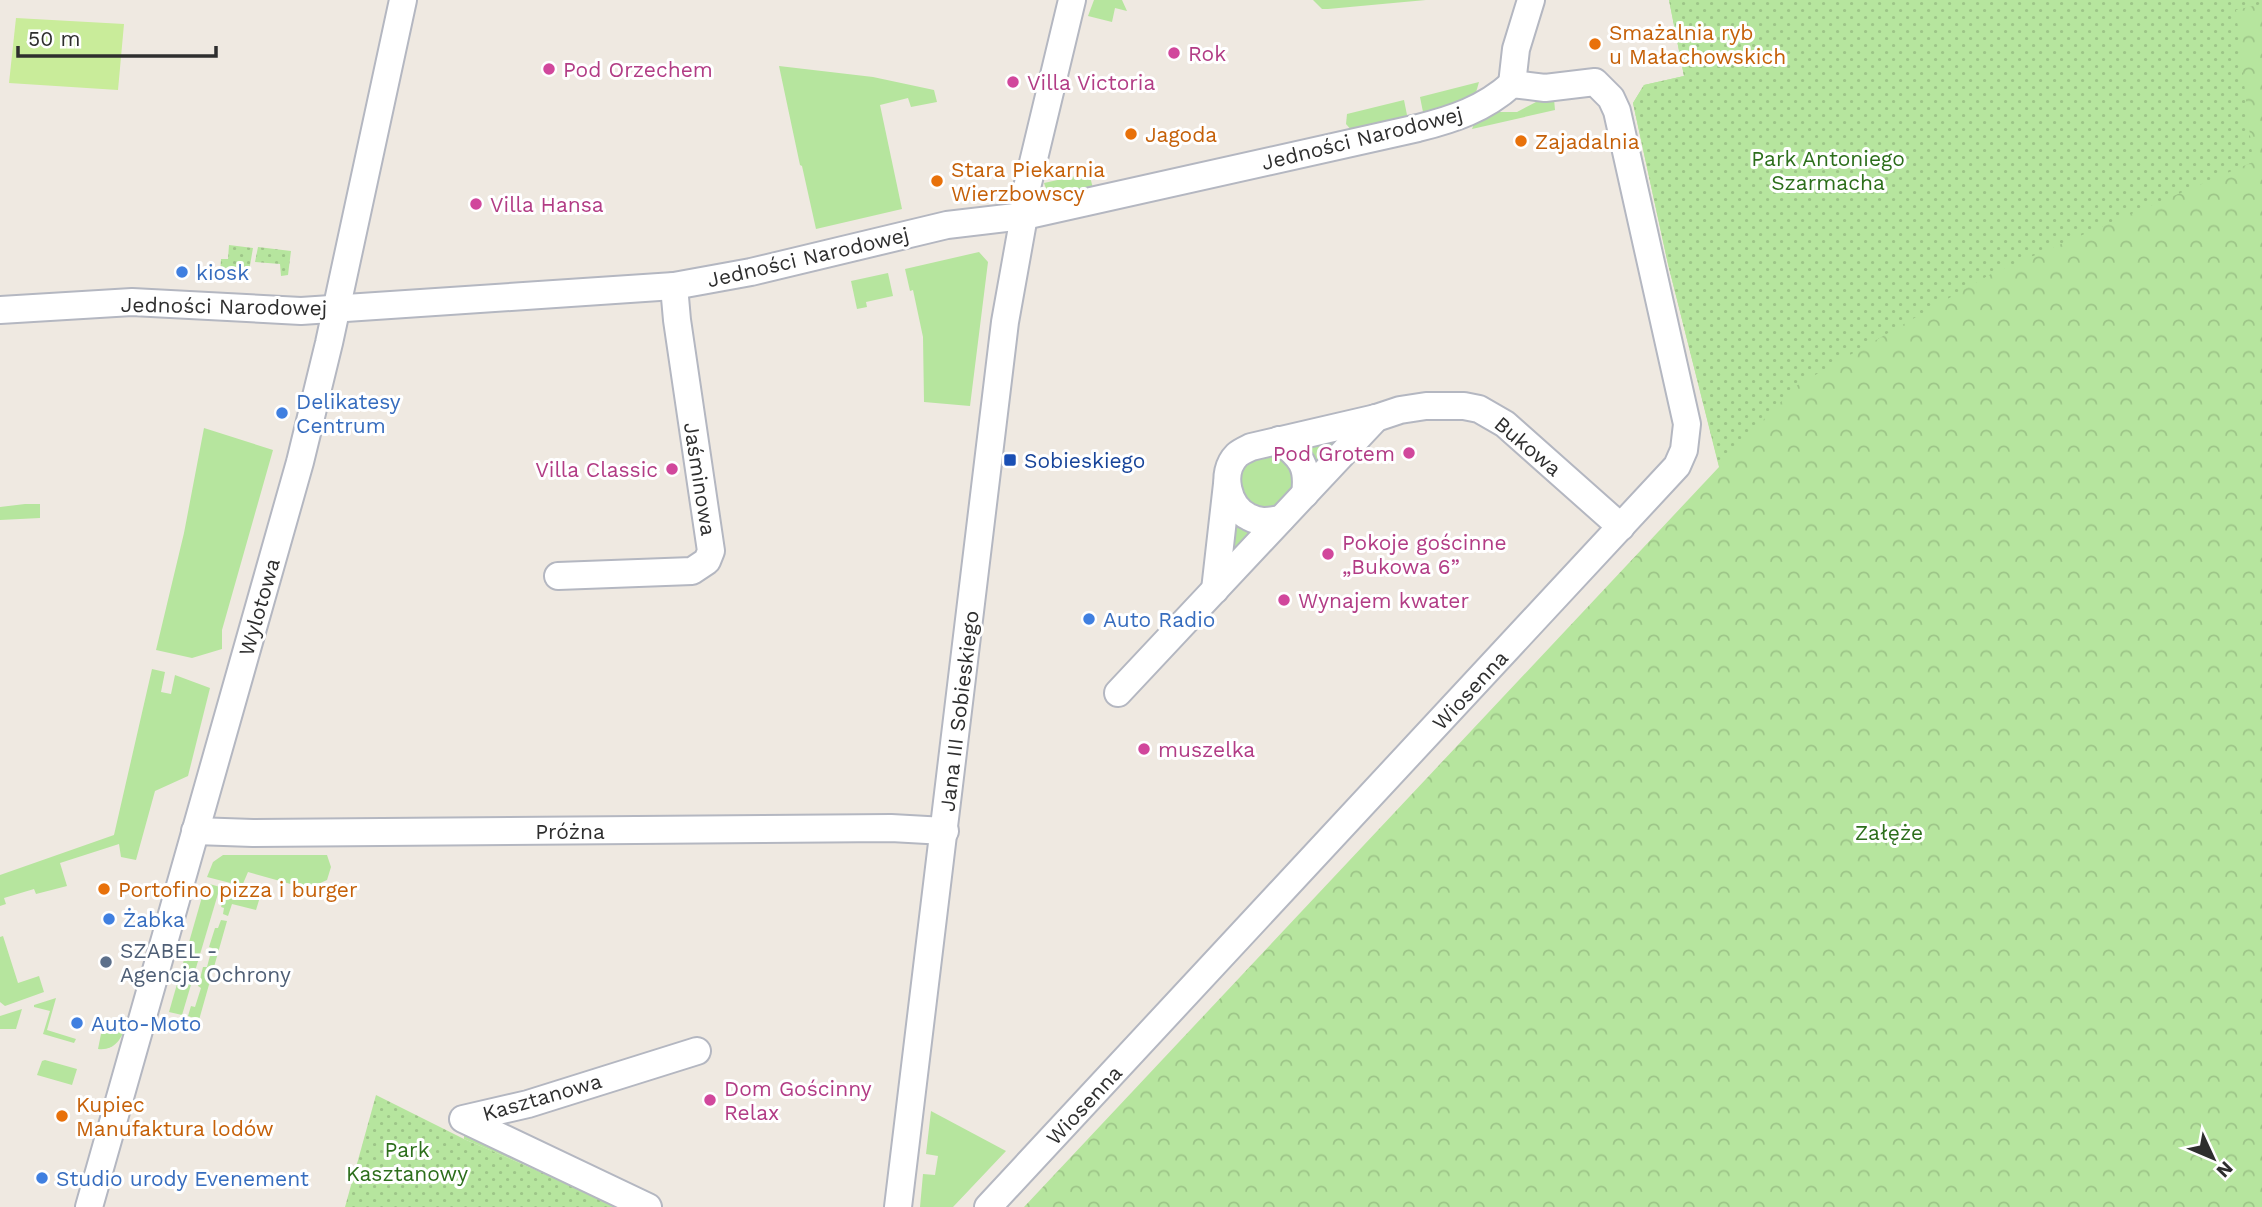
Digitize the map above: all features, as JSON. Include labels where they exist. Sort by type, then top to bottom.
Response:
[{"type":"street","name":"Wylotowa","points":[[89,1207],[300,462],[337,308],[403,0]]},
{"type":"street","name":"Jana III Sobieskiego","points":[[898,1207],[1005,322],[1024,216],[1025,196],[1072,0]]},
{"type":"street","points":[[1512,84],[1516,49],[1531,0]]},
{"type":"street","name":"Wiosenna","points":[[988,1207],[1677,466],[1684,450],[1687,424],[1617,111],[1611,98],[1595,82],[1545,88],[1512,84]]},
{"type":"street","name":"Jedności Narodowej","points":[[0,310],[132,302],[271,310],[337,308],[674,286],[751,272],[955,223],[1024,216],[1450,120],[1487,104],[1512,84]]},
{"type":"street","name":"Jaśminowa","points":[[558,576],[692,571],[708,561],[711,551],[709,534],[694,443],[674,286]]},
{"type":"street","name":"Bukowa","points":[[1215,590],[1230,466],[1237,455],[1251,447],[1426,406],[1450,405],[1493,415],[1621,527]]},
{"type":"street","points":[[1118,693],[1376,418]]},
{"type":"street","points":[[1279,440],[1303,462],[1307,477],[1305,494]]},
{"type":"street","points":[[1228,481],[1235,506],[1247,517],[1263,522],[1281,519]]},
{"type":"street","name":"Próżna","points":[[195,831],[265,833],[891,828],[945,831]]},
{"type":"street","name":"Kasztanowa","points":[[648,1207],[463,1119],[528,1104],[697,1051]]},
{"type":"green space","points":[[1094,0],[1122,0],[1127,11],[1115,8],[1112,22],[1088,16]]},
{"type":"green space","points":[[1313,0],[1426,0],[1322,9]]},
{"type":"green space","name":"Załęże","points":[[1669,0],[2262,0],[2262,1207],[1024,1207],[1719,467],[1668,264],[1633,103],[1644,85],[1684,76]]},
{"type":"green space","name":"Park Antoniego Szarmacha","points":[[1669,0],[2262,0],[2262,4],[2236,10],[2253,162],[1991,274],[1796,386],[1719,466],[1668,264],[1633,103],[1644,85],[1684,76]]},
{"type":"green space","points":[[16,18],[124,24],[118,90],[9,83]]},
{"type":"green space","points":[[779,66],[873,77],[934,90],[937,102],[911,107],[908,98],[880,105],[902,209],[816,229]]},
{"type":"green space","points":[[1479,82],[1475,96],[1424,117],[1420,97]]},
{"type":"green space","points":[[1554,99],[1555,110],[1472,129],[1476,119],[1496,112],[1517,112],[1536,102]]},
{"type":"green space","points":[[1404,100],[1408,120],[1353,132],[1346,124],[1347,114]]},
{"type":"green space","points":[[1089,173],[1094,192],[1049,197],[1044,183]]},
{"type":"green space","points":[[229,245],[253,248],[248,277],[220,278],[221,259],[228,259]]},
{"type":"green space","points":[[258,247],[291,251],[288,275],[281,276],[280,264],[255,262]]},
{"type":"green space","points":[[979,252],[988,262],[970,406],[924,402],[923,337],[913,290],[910,291],[905,269]]},
{"type":"green space","points":[[888,273],[893,296],[866,302],[867,307],[857,309],[851,281]]},
{"type":"green space","points":[[204,428],[273,450],[222,630],[222,649],[192,658],[156,650],[184,533]]},
{"type":"green space","points":[[1341,438],[1316,463],[1313,461],[1306,445]]},
{"type":"green space","points":[[1267,452],[1283,458],[1288,463],[1293,480],[1290,497],[1270,510],[1247,504],[1236,477],[1249,457]]},
{"type":"green space","points":[[40,504],[40,518],[0,520],[0,507]]},
{"type":"green space","points":[[1232,522],[1250,533],[1232,557]]},
{"type":"green space","points":[[152,669],[165,672],[161,692],[171,694],[175,675],[210,688],[188,776],[155,791],[136,860],[121,857],[119,844],[60,863],[67,886],[36,894],[34,889],[4,898],[6,904],[0,906],[0,875],[114,835]]},
{"type":"green space","points":[[223,855],[327,855],[331,867],[327,880],[314,886],[312,890],[248,872],[242,886],[207,877],[213,862]]},
{"type":"green space","points":[[206,883],[220,887],[182,1015],[169,1012]]},
{"type":"green space","points":[[227,888],[260,897],[256,910],[232,904],[228,916],[223,914],[224,908],[221,907]]},
{"type":"green space","points":[[221,920],[227,921],[199,1020],[188,1016],[191,1006],[195,1007],[201,988],[198,986],[203,967],[207,967],[212,948],[209,947],[215,928],[218,928]]},
{"type":"green space","points":[[3,936],[18,983],[39,976],[44,992],[5,1006],[0,1002],[0,937]]},
{"type":"green space","points":[[56,998],[47,1030],[76,1039],[74,1043],[43,1034],[50,1011],[34,1005]]},
{"type":"green space","points":[[22,1009],[16,1029],[0,1029],[0,1016]]},
{"type":"green space","points":[[104,1019],[126,1025],[113,1046],[98,1049]]},
{"type":"green space","points":[[42,1061],[77,1069],[72,1085],[37,1075]]},
{"type":"green space","name":"Park Kasztanowy","points":[[376,1095],[464,1139],[622,1207],[345,1207]]},
{"type":"green space","points":[[931,1111],[1006,1151],[953,1207],[920,1207],[923,1174],[935,1175],[938,1156],[926,1154]]},
{"type":"green space","points":[[464,1134],[579,1185],[622,1207],[464,1139]]},
{"type":"place","name":"Smażalnia ryb u Małachowskich","points":[[1595,44]]},
{"type":"place","name":"Rok","points":[[1174,53]]},
{"type":"place","name":"Pod Orzechem","points":[[549,69]]},
{"type":"place","name":"Villa Victoria","points":[[1013,82]]},
{"type":"place","name":"Jagoda","points":[[1131,134]]},
{"type":"place","name":"Zajadalnia","points":[[1521,141]]},
{"type":"place","name":"Stara Piekarnia Wierzbowscy","points":[[937,181]]},
{"type":"place","name":"Villa Hansa","points":[[476,204]]},
{"type":"place","name":"kiosk","points":[[182,272]]},
{"type":"place","name":"Delikatesy Centrum","points":[[282,413]]},
{"type":"place","name":"Pod Grotem","points":[[1409,453]]},
{"type":"place","name":"Sobieskiego","points":[[1010,460]]},
{"type":"place","name":"Villa Classic","points":[[672,469]]},
{"type":"place","name":"Pokoje gościnne „Bukowa 6”","points":[[1328,554]]},
{"type":"place","name":"Wynajem kwater","points":[[1284,600]]},
{"type":"place","name":"Auto Radio","points":[[1089,619]]},
{"type":"place","name":"muszelka","points":[[1144,749]]},
{"type":"place","name":"Portofino pizza i burger","points":[[104,889]]},
{"type":"place","name":"Żabka","points":[[109,919]]},
{"type":"place","name":"SZABEL - Agencja Ochrony","points":[[106,962]]},
{"type":"place","name":"Auto-Moto","points":[[77,1023]]},
{"type":"place","name":"Dom Gościnny Relax","points":[[710,1100]]},
{"type":"place","name":"Kupiec Manufaktura lodów","points":[[62,1116]]},
{"type":"place","name":"Studio urody Evenement","points":[[42,1178]]}]
